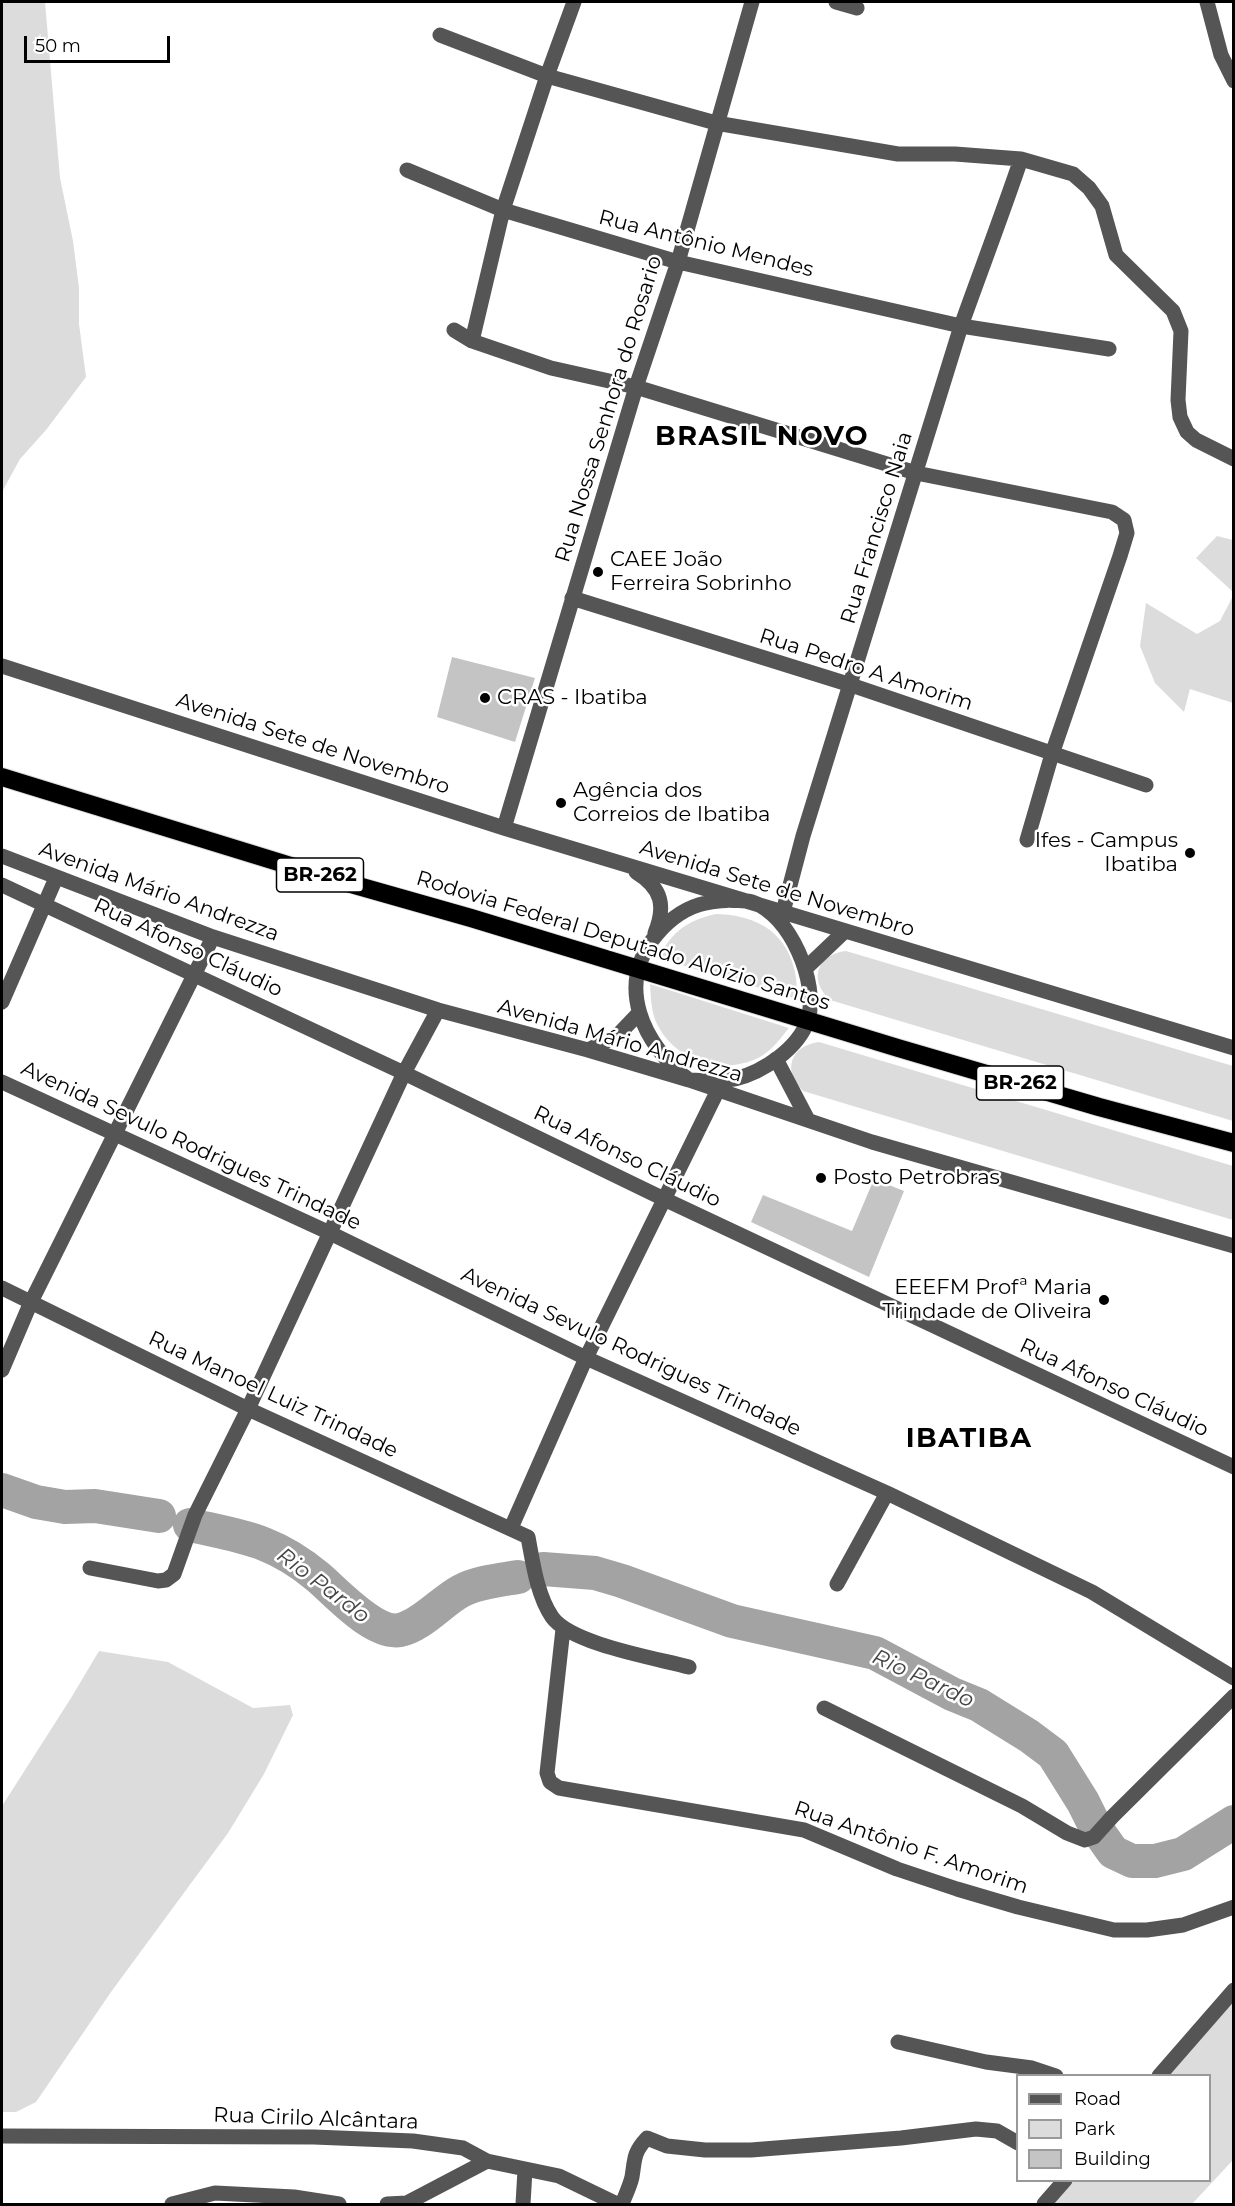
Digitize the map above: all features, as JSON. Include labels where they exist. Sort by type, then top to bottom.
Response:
[{"type":"highway","name":"Rodovia Federal Deputado Aloízio Santos","points":[[2,777],[1099,1107],[1233,1143]]},
{"type":"street","points":[[472,340],[503,210],[574,2]]},
{"type":"street","name":"Rua Nossa Senhora do Rosario","points":[[504,828],[636,387],[678,262],[752,2]]},
{"type":"street","points":[[836,2],[857,8]]},
{"type":"street","points":[[1207,2],[1221,55],[1233,81]]},
{"type":"street","points":[[440,35],[547,76],[716,123],[898,154],[955,154],[1021,159],[1073,174],[1089,188],[1102,206],[1116,255],[1173,311],[1181,332],[1178,400],[1180,417],[1187,432],[1196,440],[1233,459]]},
{"type":"street","name":"Rua Francisco Naia","points":[[783,912],[803,836],[961,326],[1021,159]]},
{"type":"street","name":"Rua Antônio Mendes","points":[[407,170],[503,210],[678,262],[961,326],[1109,349]]},
{"type":"street","points":[[454,330],[472,340],[551,368],[636,387],[916,473],[1112,513],[1124,520],[1127,533],[1052,754],[1028,840]]},
{"type":"street","name":"Rua Pedro A Amorim","points":[[572,598],[851,685],[1146,785]]},
{"type":"street","name":"Avenida Sete de Novembro","points":[[2,666],[504,828],[1233,1048]]},
{"type":"street","name":"Avenida Mário Andrezza","points":[[2,856],[213,937],[438,1010],[588,1050],[689,1080],[717,1092],[872,1142],[1233,1246]]},
{"type":"street","points":[[621,863],[647,879],[657,890],[661,904],[659,922],[644,955],[639,970],[636,991],[639,1013],[657,1051],[689,1080],[735,1079],[757,1071],[789,1048],[808,1020],[810,1003],[805,969],[791,937],[767,911],[752,902],[729,900],[706,903],[685,910],[666,923],[651,940]]},
{"type":"street","points":[[2,1002],[56,878]]},
{"type":"street","name":"Rua Afonso Cláudio","points":[[2,885],[404,1073],[664,1199],[1233,1467]]},
{"type":"street","points":[[805,969],[845,931]]},
{"type":"street","points":[[2,1370],[31,1302],[213,937]]},
{"type":"street","points":[[90,1568],[158,1581],[166,1580],[174,1574],[193,1521],[248,1409],[404,1073],[438,1010]]},
{"type":"street","points":[[588,1050],[617,1036],[639,1013]]},
{"type":"street","points":[[776,1059],[808,1120]]},
{"type":"street","name":"Avenida Sevulo Rodrigues Trindade","points":[[2,1082],[330,1233],[586,1358],[887,1493],[1092,1592],[1233,1678]]},
{"type":"street","points":[[511,1528],[586,1358],[717,1092]]},
{"type":"street","name":"Rua Manoel Luiz Trindade","points":[[2,1288],[248,1409],[511,1528],[530,1544],[544,1603],[563,1629]]},
{"type":"street","points":[[837,1584],[887,1493]]},
{"type":"street","points":[[563,1629],[592,1641],[689,1667]]},
{"type":"street","name":"Rua Antônio F. Amorim","points":[[563,1629],[547,1773],[550,1782],[559,1788],[804,1830],[897,1869],[957,1889],[1018,1907],[1114,1930],[1147,1930],[1182,1924],[1233,1907]]},
{"type":"street","points":[[824,1708],[1022,1806],[1067,1833],[1084,1840],[1094,1837],[1233,1696]]},
{"type":"street","points":[[1161,2074],[1233,1990]]},
{"type":"street","points":[[898,2042],[986,2062],[1032,2068],[1050,2074]]},
{"type":"street","points":[[622,2205],[632,2178],[633,2161],[638,2148],[647,2138],[667,2146],[705,2150],[751,2150],[901,2138],[976,2129],[997,2131],[1016,2142]]},
{"type":"street","name":"Rua Cirilo Alcântara","points":[[2,2136],[314,2138],[413,2142],[463,2148],[487,2161],[559,2176],[617,2205]]},
{"type":"street","points":[[387,2205],[406,2203],[487,2161]]},
{"type":"street","points":[[523,2205],[525,2170]]},
{"type":"street","points":[[1044,2205],[1057,2184]]},
{"type":"street","points":[[172,2205],[215,2193],[294,2197],[339,2205]]},
{"type":"green space","points":[[2,2],[45,2],[60,178],[73,241],[79,288],[79,324],[86,377],[46,430],[20,459],[2,492]]},
{"type":"green space","points":[[1217,536],[1233,540],[1233,592],[1196,558]]},
{"type":"green space","points":[[1233,596],[1233,703],[1190,689],[1184,712],[1155,683],[1140,646],[1146,603],[1197,634],[1220,621]]},
{"type":"green space","points":[[716,914],[752,920],[766,927],[777,937],[793,963],[797,999],[658,958],[681,928],[696,920]]},
{"type":"green space","points":[[846,951],[1233,1066],[1233,1121],[830,1000],[819,984],[819,969],[828,957]]},
{"type":"green space","points":[[650,984],[789,1028],[768,1051],[746,1063],[716,1065],[702,1062],[676,1048],[665,1037],[654,1015]]},
{"type":"green space","points":[[819,1042],[1233,1166],[1233,1220],[803,1091],[793,1075],[792,1061],[801,1049]]},
{"type":"green space","points":[[99,1651],[168,1662],[253,1708],[290,1705],[293,1715],[264,1774],[228,1833],[111,1992],[36,2102],[16,2112],[2,2112],[2,1806]]},
{"type":"green space","points":[[1233,2000],[1233,2160],[1192,2204],[1052,2204],[1072,2182],[1211,2182],[1211,2074],[1167,2074]]},
{"type":"building","name":"CRAS - Ibatiba","points":[[452,657],[535,678],[515,742],[437,717]]},
{"type":"building","points":[[874,1179],[904,1191],[869,1277],[751,1222],[763,1195],[852,1231]]},
{"type":"waterway","name":"Rio Pardo","points":[[2,1490],[36,1502],[65,1507],[95,1506],[159,1516]]},
{"type":"waterway","name":"Rio Pardo","points":[[190,1525],[272,1547],[318,1577],[368,1620],[390,1630],[400,1630],[416,1624],[454,1595],[475,1585],[518,1577]]},
{"type":"waterway","name":"Rio Pardo","points":[[543,1569],[595,1573],[732,1621],[875,1653],[952,1694],[979,1705],[1053,1754],[1083,1802],[1096,1828],[1113,1852],[1132,1861],[1155,1861],[1183,1854],[1234,1822]]},
{"type":"place","name":"CAEE João Ferreira Sobrinho","points":[[598,572]]},
{"type":"place","name":"CRAS - Ibatiba","points":[[485,698]]},
{"type":"place","name":"Agência dos Correios de Ibatiba","points":[[561,803]]},
{"type":"place","name":"Ifes - Campus Ibatiba","points":[[1190,853]]},
{"type":"place","name":"Posto Petrobras","points":[[821,1178]]},
{"type":"place","name":"EEEFM Profª Maria Trindade de Oliveira","points":[[1104,1300]]},
{"type":"district","name":"BRASIL NOVO","points":[[762,437]]},
{"type":"district","name":"IBATIBA","points":[[969,1439]]}]
